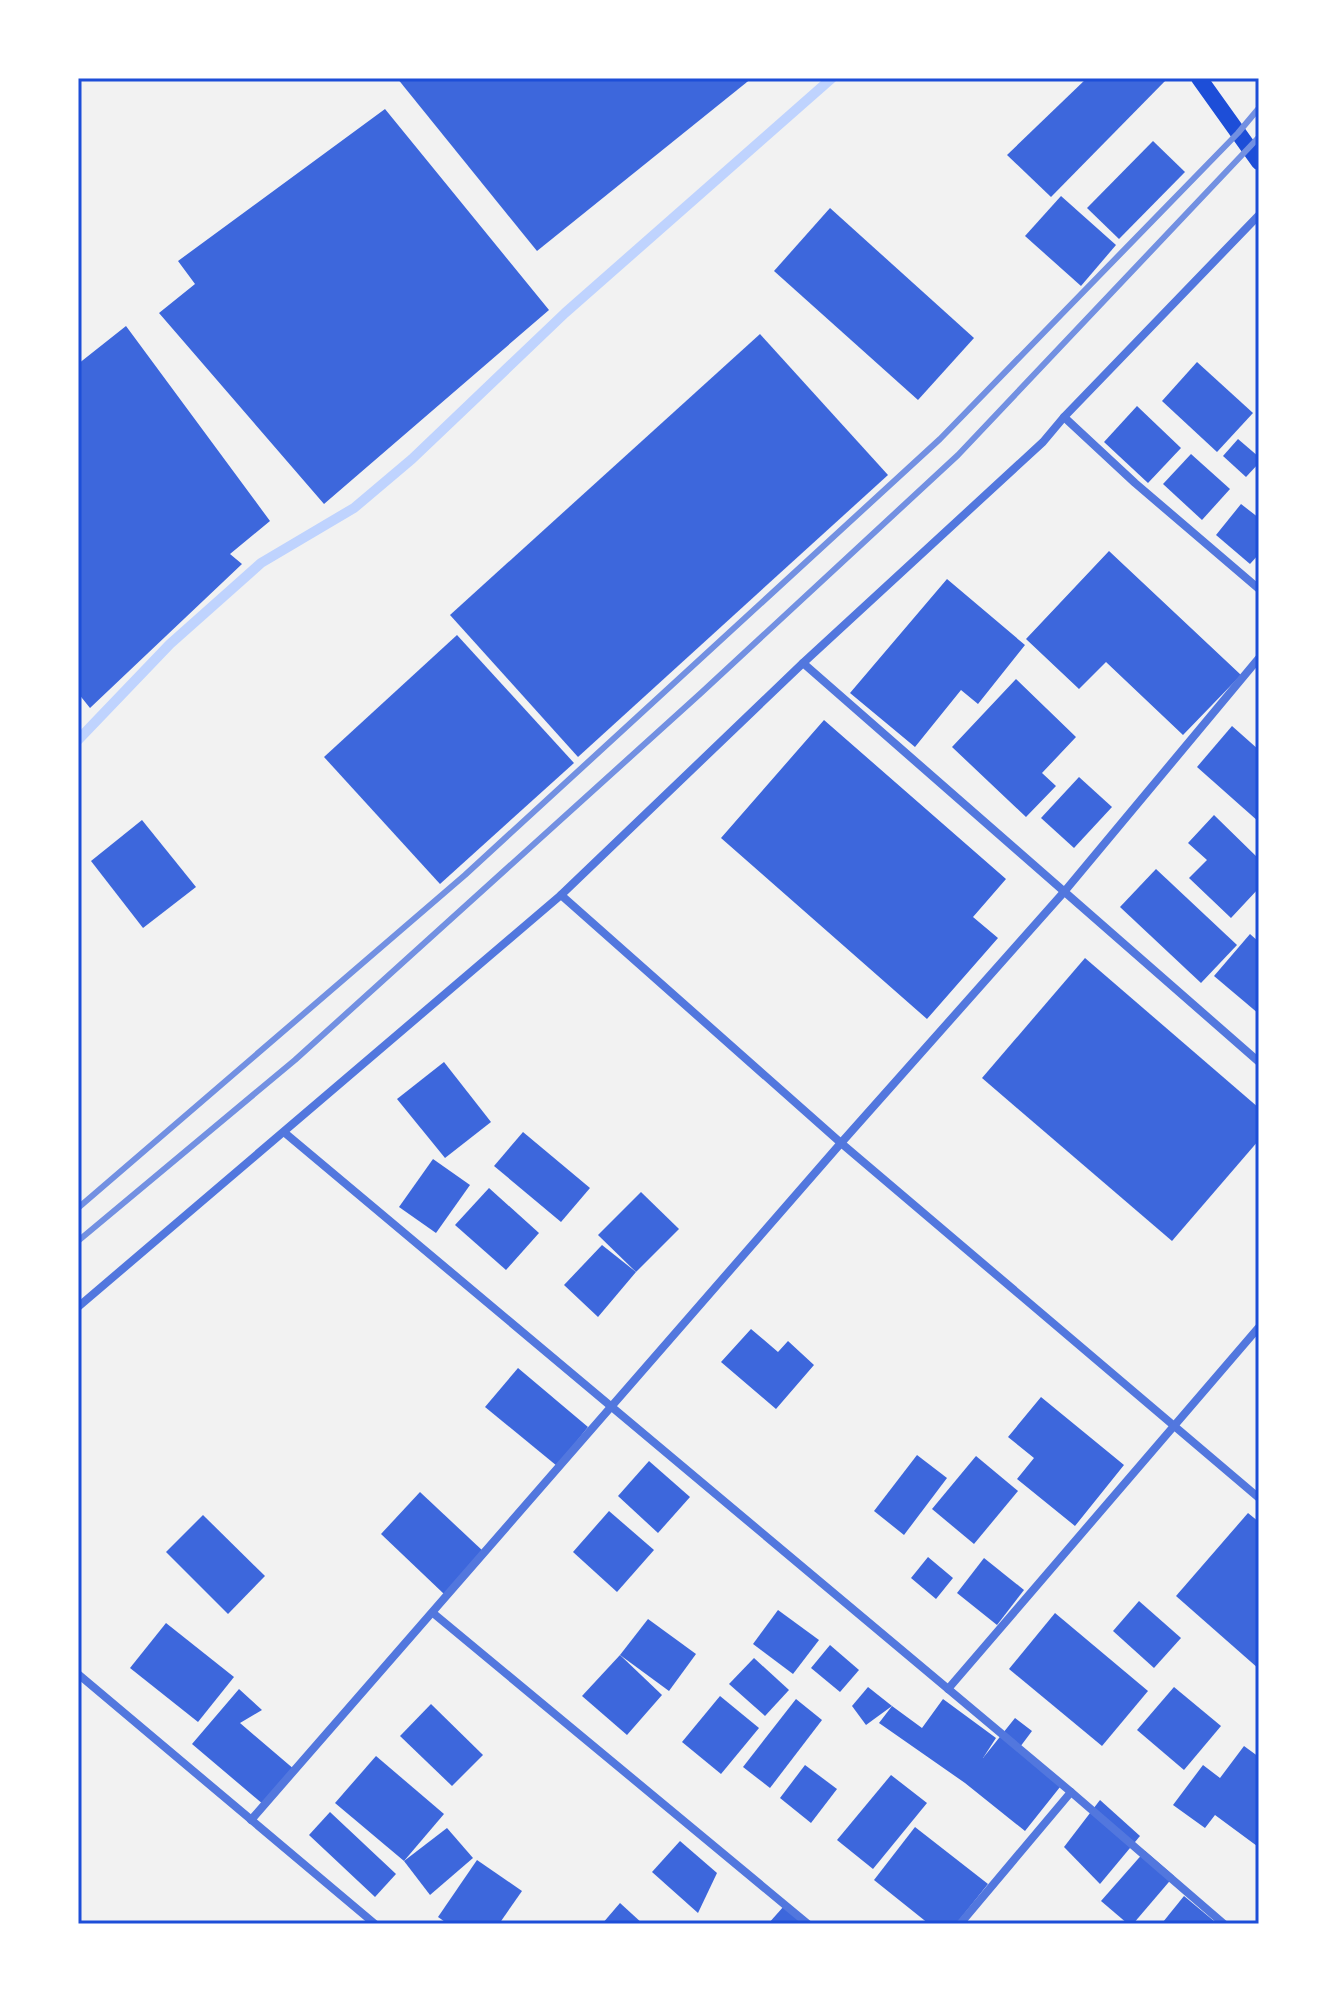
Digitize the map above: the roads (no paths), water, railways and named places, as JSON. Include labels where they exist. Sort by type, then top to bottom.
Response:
[{"type":"main road","points":[[1199,78],[1259,162]]},
{"type":"street","points":[[78,1307],[561,895],[803,663],[1043,442],[1259,215]]},
{"type":"street","points":[[1064,417],[1135,483],[1259,589]]},
{"type":"street","points":[[251,1820],[1064,892],[1259,658]]},
{"type":"street","points":[[803,663],[1259,1062]]},
{"type":"street","points":[[561,895],[841,1143],[1259,1498]]},
{"type":"street","points":[[285,1133],[1224,1924]]},
{"type":"street","points":[[948,1689],[1259,1327]]},
{"type":"street","points":[[433,1613],[808,1924]]},
{"type":"street","points":[[78,1674],[375,1924]]},
{"type":"street","points":[[960,1924],[1071,1792]]},
{"type":"waterway","points":[[78,740],[170,644],[261,563],[354,508],[412,459],[565,313],[832,78]]},
{"type":"railway","points":[[78,1208],[465,875],[940,439],[1259,108]]},
{"type":"railway","points":[[78,1241],[295,1060],[701,693],[958,455],[1259,137]]}]
